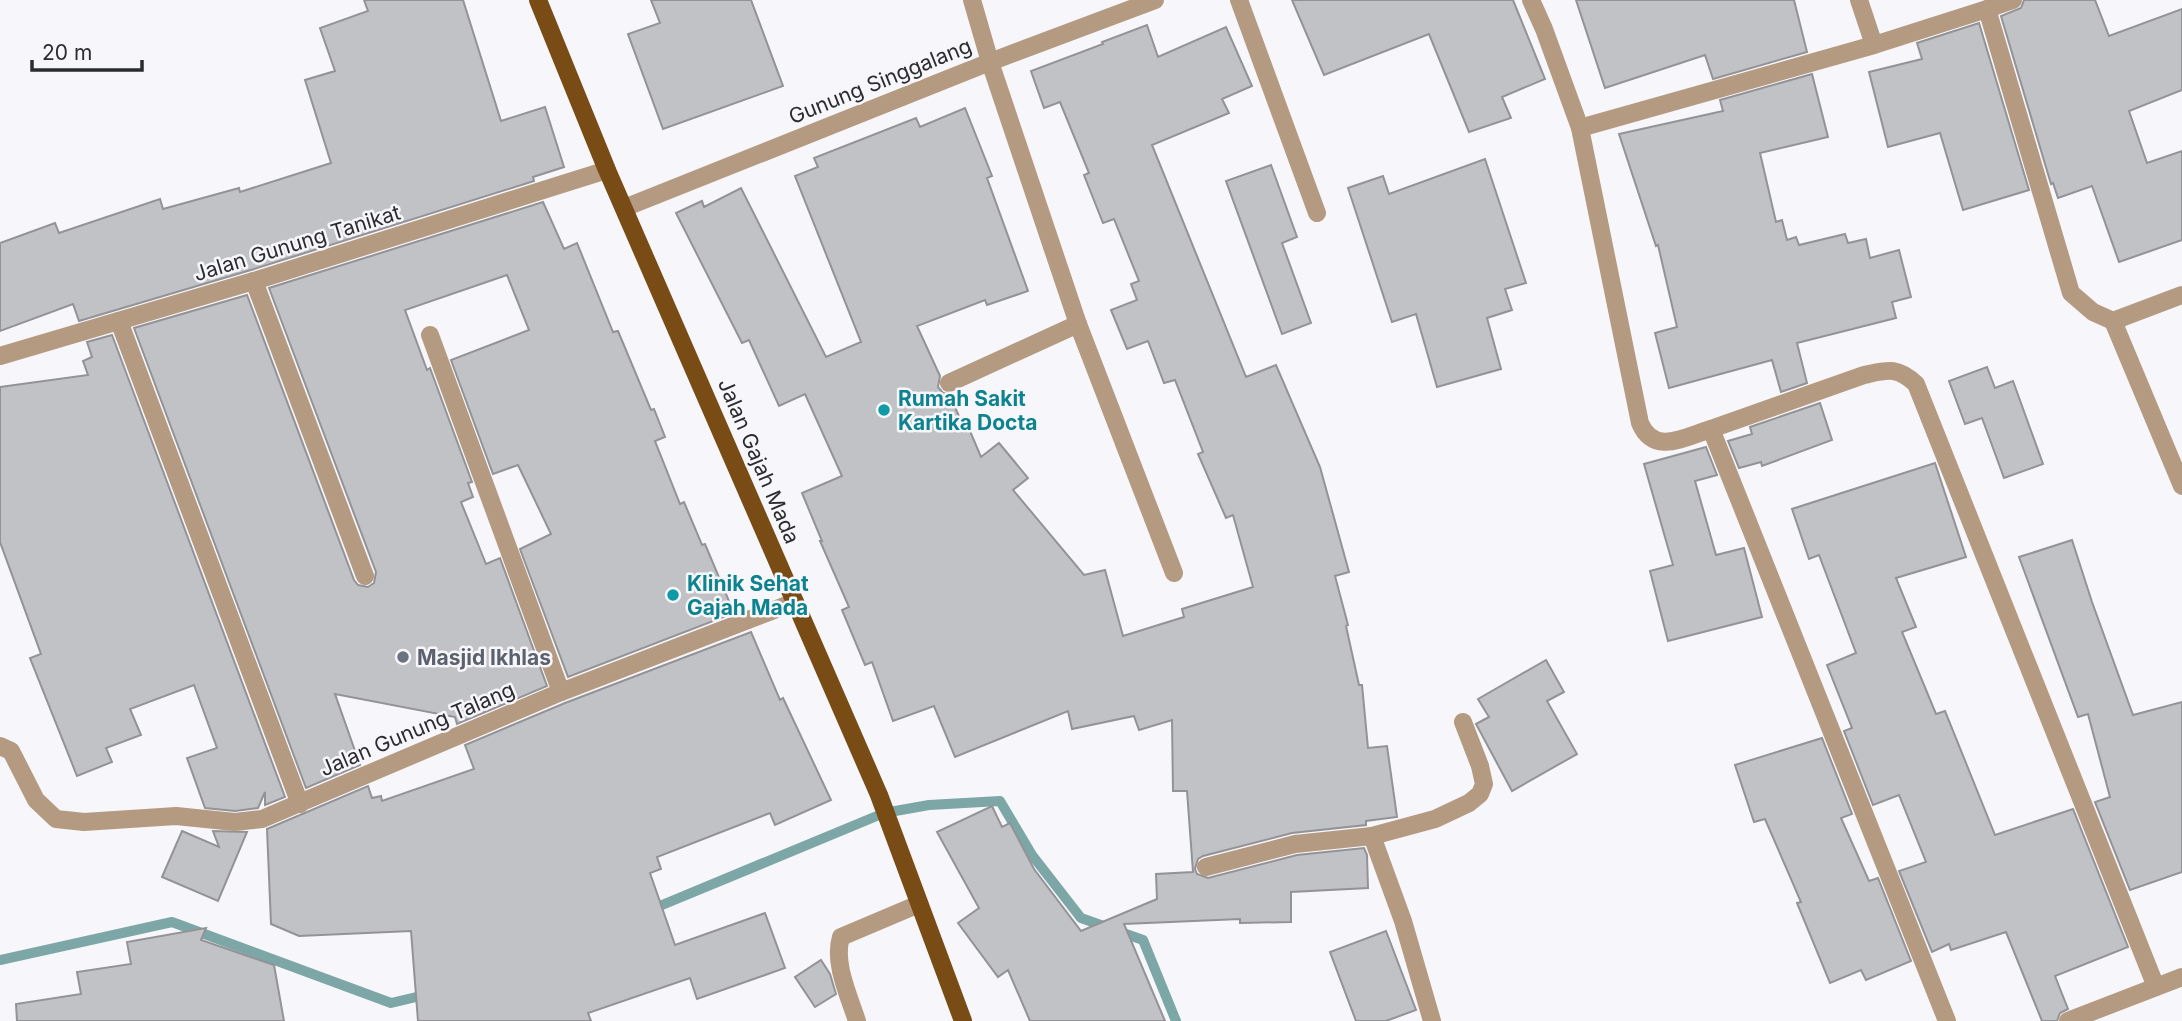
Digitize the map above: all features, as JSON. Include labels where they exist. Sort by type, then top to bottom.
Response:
[{"type":"main road","name":"Jalan Gajah Mada","points":[[538,0],[607,170],[879,795],[963,1021]]},
{"type":"street","points":[[972,0],[990,62],[1078,324],[1174,573]]},
{"type":"street","name":"Gunung Singgalang","points":[[624,208],[990,62],[1155,0]]},
{"type":"street","points":[[1239,0],[1317,213]]},
{"type":"street","points":[[1531,0],[1580,128],[1640,423],[1645,435],[1655,442],[1667,442],[1885,370],[1895,370],[1916,384],[2156,987]]},
{"type":"street","points":[[1859,0],[1874,45]]},
{"type":"street","points":[[1580,128],[1874,45],[2013,0]]},
{"type":"street","points":[[1987,9],[2071,293],[2093,312],[2113,321],[2182,486]]},
{"type":"street","name":"Jalan Gunung Tanikat","points":[[0,356],[254,281],[607,170]]},
{"type":"street","points":[[254,281],[365,576]]},
{"type":"street","points":[[2113,321],[2182,295]]},
{"type":"street","points":[[119,321],[300,804]]},
{"type":"street","points":[[949,383],[1078,324]]},
{"type":"street","points":[[430,335],[562,692]]},
{"type":"street","points":[[1711,429],[1947,1021]]},
{"type":"street","name":"Jalan Gunung Talang","points":[[0,746],[11,751],[36,800],[56,819],[84,822],[176,816],[235,822],[262,819],[562,692],[795,602]]},
{"type":"street","points":[[1206,867],[1295,844],[1373,836],[1435,819],[1469,803],[1480,794],[1484,784],[1463,722]]},
{"type":"street","points":[[1373,836],[1403,921],[1432,1021]]},
{"type":"street","points":[[857,1021],[837,949],[841,937],[919,904]]},
{"type":"street","points":[[2068,1021],[2182,977]]},
{"type":"building","points":[[364,0],[463,0],[501,121],[545,107],[564,167],[533,177],[534,181],[79,321],[73,304],[0,331],[0,243],[55,223],[59,233],[160,199],[163,209],[239,188],[240,192],[331,163],[305,80],[335,71],[320,28],[368,11]]},
{"type":"building","points":[[651,0],[751,0],[783,86],[663,129],[628,34],[660,23]]},
{"type":"building","points":[[1292,0],[1513,0],[1545,79],[1502,97],[1511,118],[1469,132],[1429,34],[1324,75]]},
{"type":"building","points":[[1576,0],[1794,0],[1807,52],[1713,79],[1705,55],[1605,88]]},
{"type":"building","points":[[2024,0],[2095,0],[2109,36],[2182,9],[2182,90],[2129,111],[2147,163],[2182,151],[2182,240],[2119,262],[2092,186],[2058,198],[2053,183],[2051,184],[2001,16],[2021,8]]},
{"type":"building","points":[[1979,23],[2029,190],[1963,210],[1940,133],[1888,147],[1869,72],[1922,59],[1917,43]]},
{"type":"building","points":[[1147,25],[1158,57],[1226,27],[1252,86],[1222,99],[1229,113],[1152,145],[1246,377],[1276,365],[1320,467],[1349,572],[1335,576],[1348,625],[1346,626],[1359,685],[1362,685],[1368,748],[1387,746],[1397,817],[1366,821],[1366,825],[1292,833],[1198,859],[1195,869],[1197,874],[1208,878],[1297,855],[1364,848],[1367,855],[1368,888],[1291,892],[1291,922],[1240,923],[1240,919],[1124,924],[1165,1021],[1030,1021],[1008,970],[998,977],[958,923],[979,908],[937,832],[992,806],[1002,827],[1010,823],[1034,869],[1081,931],[1157,899],[1156,874],[1193,872],[1187,791],[1173,791],[1172,720],[1139,730],[1134,716],[1072,729],[1068,711],[955,757],[934,706],[893,721],[872,662],[865,665],[842,610],[849,607],[802,493],[842,476],[805,394],[779,406],[749,340],[742,343],[676,213],[702,201],[704,207],[741,188],[826,357],[861,342],[795,176],[818,167],[814,158],[916,118],[920,127],[965,108],[992,176],[987,178],[1028,291],[987,305],[985,300],[917,326],[940,376],[938,387],[943,393],[949,394],[963,425],[967,424],[981,457],[999,443],[1028,478],[1013,490],[1084,575],[1105,570],[1123,636],[1184,617],[1182,609],[1253,587],[1233,515],[1226,518],[1198,454],[1203,452],[1175,380],[1164,383],[1148,341],[1127,349],[1111,310],[1137,300],[1131,284],[1139,281],[1114,219],[1103,223],[1084,175],[1089,173],[1060,102],[1044,108],[1031,71]]},
{"type":"building","points":[[1812,74],[1828,137],[1760,153],[1776,222],[1782,220],[1787,240],[1796,237],[1799,245],[1845,234],[1848,243],[1866,239],[1870,258],[1899,250],[1911,297],[1892,302],[1896,318],[1797,343],[1807,383],[1781,392],[1772,360],[1669,388],[1655,333],[1677,327],[1658,245],[1656,246],[1619,134],[1723,111],[1720,100]]},
{"type":"building","points":[[1485,159],[1526,283],[1505,289],[1512,310],[1487,318],[1501,369],[1437,387],[1416,314],[1392,322],[1348,188],[1383,176],[1389,194]]},
{"type":"building","points":[[1271,165],[1297,237],[1282,243],[1311,323],[1282,334],[1226,181]]},
{"type":"building","points":[[543,202],[564,249],[577,243],[613,332],[618,331],[665,437],[655,441],[680,504],[684,502],[702,545],[705,544],[734,613],[568,677],[520,549],[551,534],[518,465],[493,474],[451,360],[529,330],[507,275],[405,310],[427,370],[430,368],[472,482],[468,483],[473,497],[461,502],[486,564],[500,558],[547,686],[457,724],[455,717],[335,694],[360,765],[306,788],[134,328],[247,295],[354,580],[358,585],[368,587],[374,583],[376,572],[269,288]]},
{"type":"building","points":[[112,335],[285,797],[265,805],[265,792],[258,808],[235,811],[205,808],[187,758],[217,748],[194,685],[130,709],[141,735],[106,748],[112,762],[77,776],[30,658],[41,654],[0,542],[0,387],[88,375],[83,361],[92,357],[87,342]]},
{"type":"building","points":[[1987,367],[1995,388],[2013,381],[2043,464],[2004,478],[1982,418],[1965,424],[1949,381]]},
{"type":"building","points":[[1820,403],[1832,440],[1762,466],[1761,462],[1739,468],[1728,441],[1752,434],[1750,427]]},
{"type":"building","points":[[1706,447],[1717,475],[1695,481],[1716,555],[1744,548],[1762,617],[1668,641],[1650,571],[1673,565],[1644,464]]},
{"type":"building","points":[[1935,463],[1966,557],[1896,578],[1916,627],[1902,632],[1936,714],[1945,711],[1995,835],[2073,809],[2128,947],[2055,976],[2068,1009],[2060,1013],[2057,1021],[2042,1021],[2006,932],[1951,950],[1949,944],[1932,952],[1899,871],[1926,862],[1899,795],[1873,805],[1844,731],[1852,728],[1827,665],[1856,653],[1819,555],[1809,559],[1792,509]]},
{"type":"building","points":[[2072,540],[2133,715],[2182,702],[2182,872],[2130,890],[2095,802],[2110,797],[2088,714],[2078,717],[2019,557]]},
{"type":"building","points":[[751,632],[780,700],[783,698],[831,800],[775,825],[770,813],[657,857],[661,869],[650,873],[675,945],[765,913],[785,968],[697,999],[690,978],[588,1013],[591,1021],[418,1021],[411,931],[299,936],[271,924],[267,829],[368,786],[372,798],[381,796],[382,801],[474,769],[465,745],[565,703]]},
{"type":"building","points":[[1546,660],[1564,692],[1547,701],[1577,754],[1512,791],[1476,724],[1489,717],[1478,699]]},
{"type":"building","points":[[1822,738],[1852,814],[1841,818],[1869,881],[1878,878],[1911,961],[1866,980],[1861,970],[1830,983],[1797,903],[1801,902],[1765,819],[1754,822],[1735,765]]},
{"type":"building","points":[[182,831],[219,847],[213,831],[247,832],[218,901],[162,877]]},
{"type":"building","points":[[206,928],[201,940],[274,965],[284,1021],[17,1021],[16,1004],[81,994],[77,972],[131,964],[127,942]]},
{"type":"building","points":[[1386,931],[1416,1010],[1386,1021],[1356,1021],[1330,952]]},
{"type":"building","points":[[821,960],[830,974],[836,994],[815,1007],[795,977]]},
{"type":"waterway","points":[[650,910],[884,813],[929,805],[1000,801],[1032,855],[1081,918],[1143,940],[1176,1021]]},
{"type":"waterway","points":[[0,960],[172,922],[391,1003],[429,994]]},
{"type":"place","name":"Rumah Sakit Kartika Docta","points":[[884,410]]},
{"type":"place","name":"Klinik Sehat Gajah Mada","points":[[673,595]]},
{"type":"place","name":"Masjid Ikhlas","points":[[403,657]]}]
